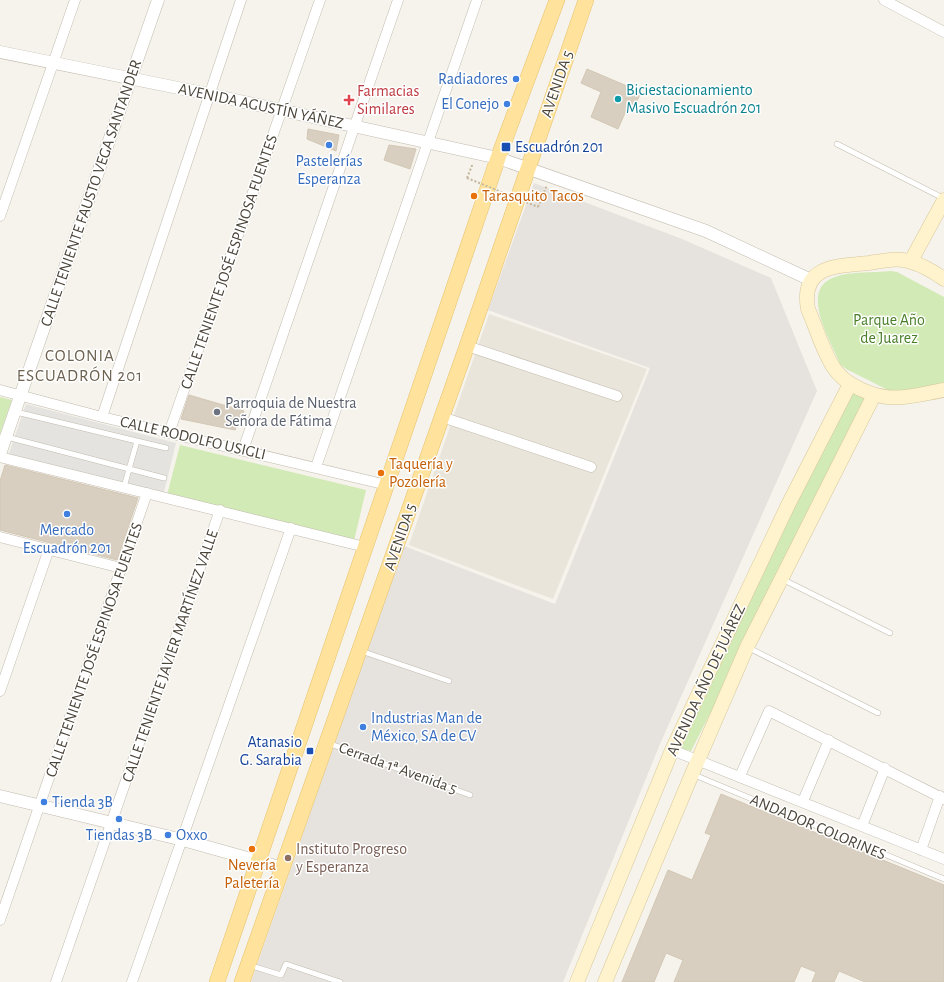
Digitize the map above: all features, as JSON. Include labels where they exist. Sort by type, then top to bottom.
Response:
[{"type":"main road","name":"AVENIDA 5","points":[[217,982],[498,158],[556,0]]},
{"type":"main road","name":"AVENIDA 5","points":[[242,982],[467,346],[586,0]]},
{"type":"main road","points":[[910,261],[944,200]]},
{"type":"main road","points":[[942,273],[910,261],[895,260],[829,267],[818,273],[811,280],[806,299],[808,309],[833,368],[850,384],[874,395],[897,398],[944,390]]},
{"type":"main road","name":"AVENIDA AÑO DE JUÁREZ","points":[[577,982],[672,750],[785,512],[850,384]]},
{"type":"main road","name":"AVENIDA AÑO DE JUÁREZ","points":[[605,982],[692,774],[747,648],[874,395]]},
{"type":"street","points":[[0,216],[75,0]]},
{"type":"street","name":"CALLE TENIENTE FAUSTO VEGA SANTANDER","points":[[0,456],[158,0]]},
{"type":"street","points":[[102,417],[208,94],[241,0]]},
{"type":"street","name":"CALLE TENIENTE JOSÉ ESPINOSA FUENTES","points":[[169,433],[320,0]]},
{"type":"street","points":[[242,450],[398,0]]},
{"type":"street","points":[[316,467],[477,0]]},
{"type":"street","points":[[884,0],[944,32]]},
{"type":"street","name":"AVENIDA AGUSTÍN YÁÑEZ","points":[[0,52],[208,94],[498,158],[706,231],[811,280]]},
{"type":"street","points":[[467,346],[617,396]]},
{"type":"street","name":"CALLE RODOLFO USIGLI","points":[[0,390],[102,417],[387,485]]},
{"type":"street","points":[[442,417],[591,467]]},
{"type":"street","points":[[0,456],[365,547]]},
{"type":"street","name":"CALLE TENIENTE JOSÉ ESPINOSA FUENTES","points":[[0,920],[147,493]]},
{"type":"street","name":"CALLE TENIENTE JAVIER MARTÍNEZ VALLE","points":[[56,982],[220,510]]},
{"type":"street","points":[[132,982],[291,528]]},
{"type":"street","points":[[0,537],[121,568]]},
{"type":"street","points":[[0,691],[49,549]]},
{"type":"street","points":[[740,776],[769,711],[942,797],[921,850]]},
{"type":"street","points":[[803,801],[829,740]]},
{"type":"street","name":"ANDADOR COLORINES","points":[[672,750],[803,801],[944,859]]},
{"type":"street","points":[[862,826],[885,768]]},
{"type":"street","points":[[0,796],[183,840],[283,868]]},
{"type":"lane","points":[[837,144],[944,200]]},
{"type":"lane","points":[[15,412],[166,448]]},
{"type":"lane","points":[[7,437],[164,478]]},
{"type":"lane","points":[[124,487],[137,441]]},
{"type":"lane","points":[[781,579],[890,633]]},
{"type":"lane","points":[[747,648],[878,713]]},
{"type":"lane","points":[[360,651],[449,681]]},
{"type":"lane","name":"Cerrada 1ª Avenida 5","points":[[326,742],[470,795]]},
{"type":"lane","name":"ANDADOR COLORINES","points":[[692,774],[944,879]]},
{"type":"lane","points":[[247,965],[281,975],[286,964],[340,982]]},
{"type":"path","points":[[474,161],[467,178],[538,207],[548,182]]},
{"type":"shaded area","points":[[534,183],[682,239],[771,278],[817,391],[660,744],[563,982],[251,982],[404,546],[555,604],[650,368],[488,310]]},
{"type":"shaded area","points":[[489,314],[647,369],[553,599],[409,545]]},
{"type":"shaded area","points":[[26,404],[176,443],[164,492],[8,456]]},
{"type":"green space","name":"Parque Año de Juarez","points":[[897,272],[944,297],[944,385],[894,393],[846,369],[840,364],[820,316],[818,304],[819,292],[824,283],[835,277],[856,273]]},
{"type":"green space","points":[[849,387],[871,398],[691,751],[683,749],[680,745]]},
{"type":"green space","points":[[0,397],[12,400],[0,434]]},
{"type":"green space","points":[[180,445],[366,490],[354,541],[167,495]]},
{"type":"building","name":"Biciestacionamiento Masivo Escuadrón 201","points":[[587,69],[641,92],[634,108],[628,106],[618,129],[591,117],[601,92],[581,83]]},
{"type":"building","name":"Pastelerías Esperanza","points":[[308,129],[339,135],[336,151],[307,139]]},
{"type":"building","points":[[389,145],[416,149],[410,169],[384,160]]},
{"type":"building","points":[[189,395],[244,411],[235,430],[181,419]]},
{"type":"building","name":"Mercado Escuadrón 201","points":[[5,465],[138,498],[117,560],[0,530],[0,481]]},
{"type":"building","points":[[721,794],[944,885],[944,982],[865,982],[839,971],[834,982],[812,982],[816,972],[801,966],[794,982],[674,982],[683,960],[666,953],[654,982],[622,982],[668,870],[692,880],[711,835],[705,833]]},
{"type":"place","name":"Radiadores","points":[[516,79]]},
{"type":"place","name":"Biciestacionamiento Masivo Escuadrón 201","points":[[618,99]]},
{"type":"place","name":"Farmacias Similares","points":[[349,100]]},
{"type":"place","name":"El Conejo","points":[[507,104]]},
{"type":"place","name":"Pastelerías Esperanza","points":[[329,145]]},
{"type":"place","name":"Escuadrón 201","points":[[506,147]]},
{"type":"place","name":"Tarasquito Tacos","points":[[474,196]]},
{"type":"place","name":"Parroquia de Nuestra Señora de Fátima","points":[[217,412]]},
{"type":"place","name":"Taquería y Pozolería","points":[[381,473]]},
{"type":"place","name":"Mercado Escuadrón 201","points":[[67,514]]},
{"type":"place","name":"Industrias Man de México, SA de CV","points":[[363,727]]},
{"type":"place","name":"Atanasio G. Sarabia","points":[[310,751]]},
{"type":"place","name":"Tienda 3B","points":[[44,802]]},
{"type":"place","name":"Tiendas 3B","points":[[119,819]]},
{"type":"place","name":"Oxxo","points":[[168,835]]},
{"type":"place","name":"Nevería Paletería","points":[[252,849]]},
{"type":"place","name":"Instituto Progreso y Esperanza","points":[[288,858]]},
{"type":"district","name":"COLONIA ESCUADRÓN 201","points":[[80,365]]}]
